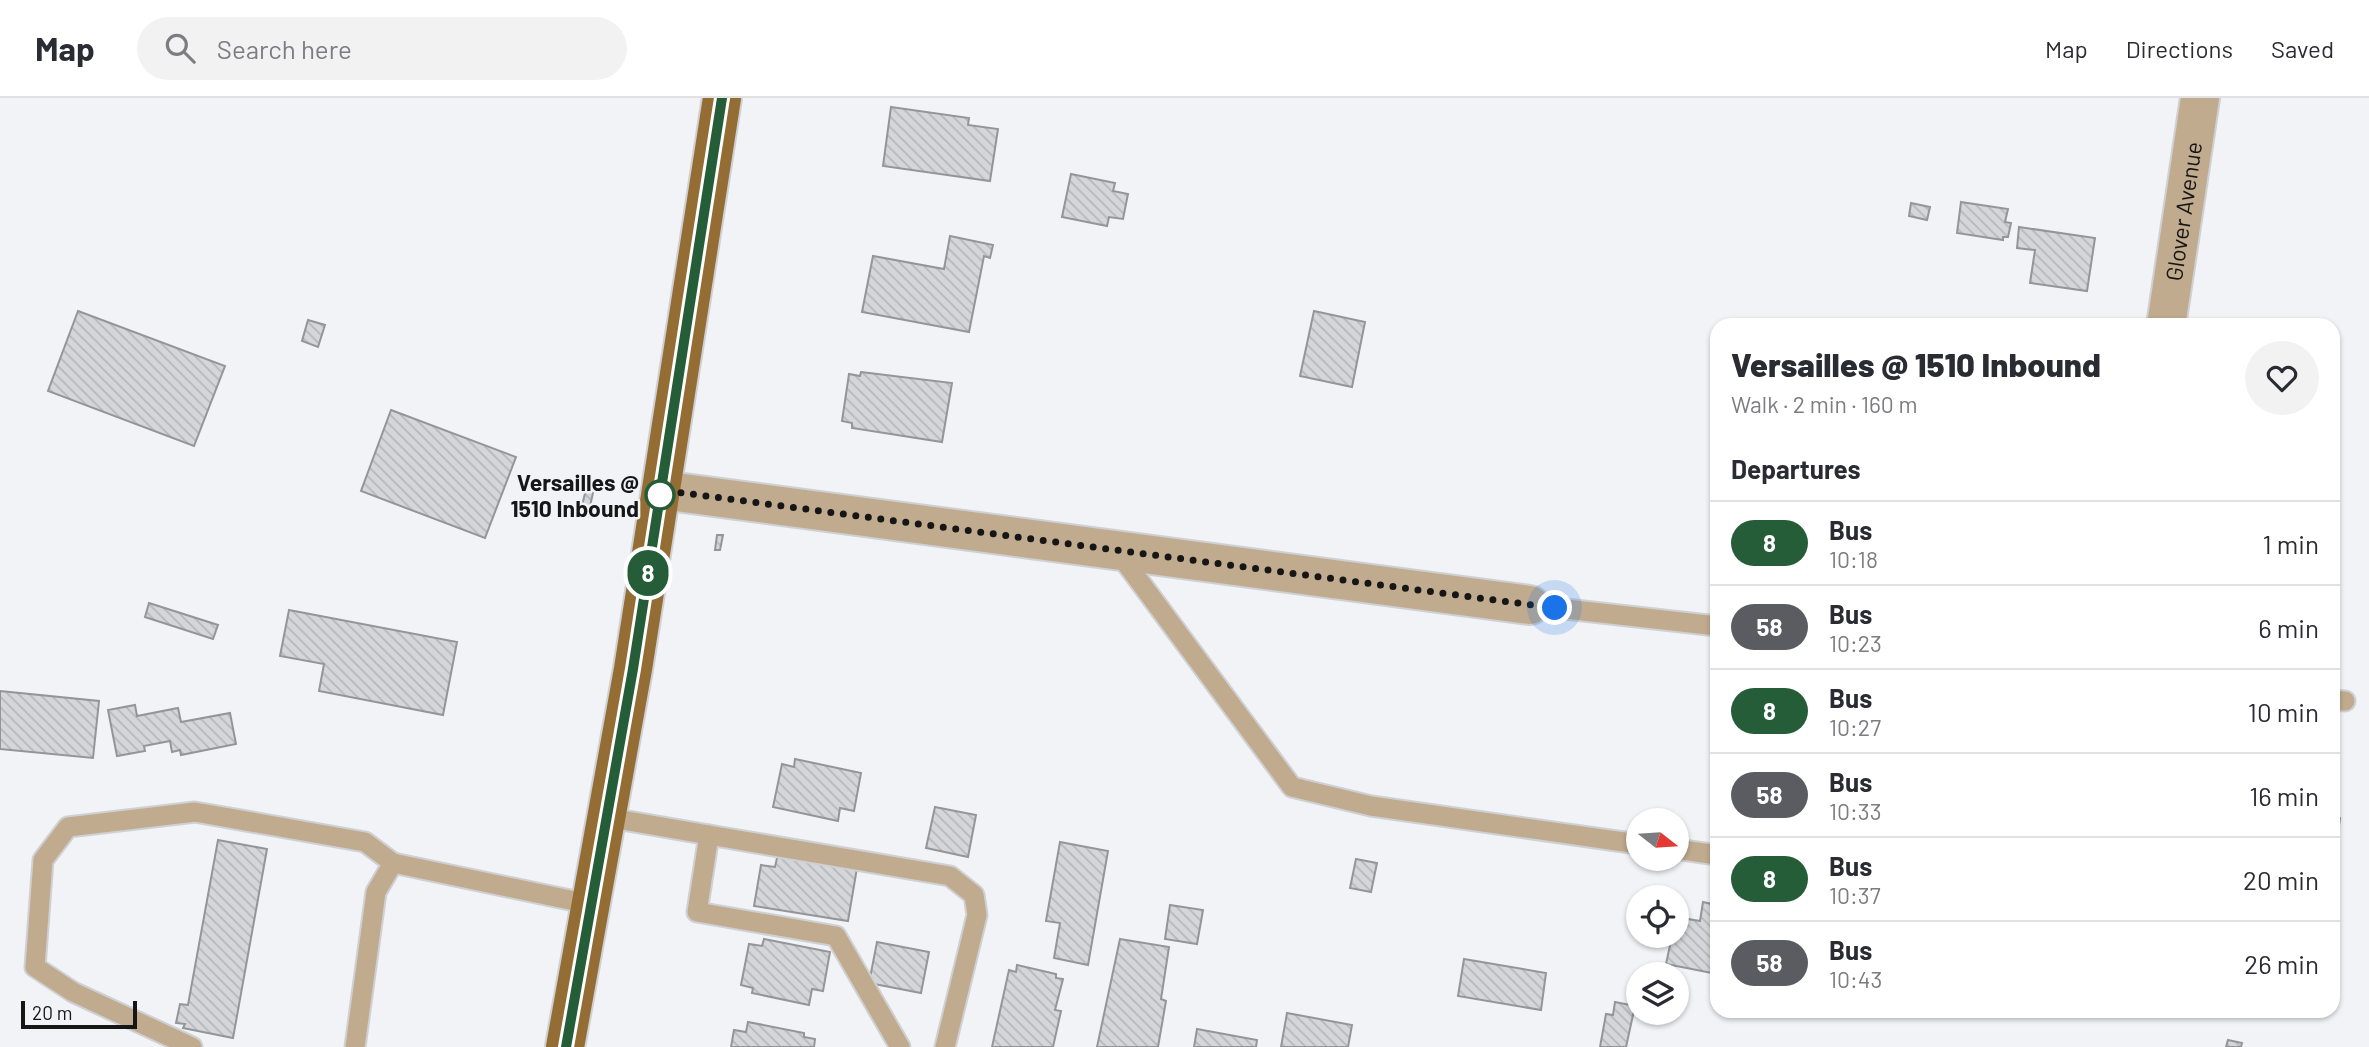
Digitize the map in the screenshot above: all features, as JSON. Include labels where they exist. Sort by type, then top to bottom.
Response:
[{"type":"main road","points":[[565,1047],[633,669],[722,98]]},
{"type":"street","name":"Glover Avenue","points":[[2167,318],[2200,98]]},
{"type":"street","points":[[661,490],[1530,605]]},
{"type":"lane","points":[[1116,550],[1292,787],[1371,806],[1626,842]]},
{"type":"lane","points":[[1530,605],[1710,625]]},
{"type":"lane","points":[[192,1047],[73,992],[35,967],[43,860],[68,827],[195,812],[365,842],[393,863],[589,904]]},
{"type":"lane","points":[[605,817],[950,876],[974,895],[977,915],[945,1047]]},
{"type":"lane","points":[[709,835],[697,912],[835,936],[900,1047]]},
{"type":"lane","points":[[1689,851],[1710,854]]},
{"type":"lane","points":[[355,1047],[376,892],[393,863]]},
{"type":"building","points":[[891,107],[969,118],[968,125],[998,129],[990,181],[883,166]]},
{"type":"building","points":[[1071,174],[1115,183],[1113,191],[1128,194],[1123,219],[1109,217],[1107,226],[1062,217]]},
{"type":"building","points":[[1961,202],[2008,209],[2005,222],[2011,223],[2008,237],[2003,237],[2003,240],[1957,233]]},
{"type":"building","points":[[1911,203],[1930,207],[1927,220],[1909,216]]},
{"type":"building","points":[[2019,227],[2095,238],[2087,291],[2030,283],[2035,250],[2017,248]]},
{"type":"building","points":[[950,236],[993,245],[990,258],[984,256],[969,332],[862,312],[873,256],[944,269]]},
{"type":"building","points":[[78,311],[225,366],[194,446],[48,391]]},
{"type":"building","points":[[1314,311],[1365,322],[1352,387],[1300,376]]},
{"type":"building","points":[[308,320],[325,325],[318,347],[302,341]]},
{"type":"building","points":[[861,372],[952,383],[942,442],[852,428],[852,423],[842,421],[849,374],[860,376]]},
{"type":"building","points":[[391,410],[516,457],[485,538],[361,491]]},
{"type":"building","points":[[587,485],[594,488],[588,516],[580,514]]},
{"type":"building","points":[[717,535],[723,535],[720,550],[715,550]]},
{"type":"building","points":[[149,603],[218,625],[213,639],[145,617]]},
{"type":"building","points":[[289,610],[457,642],[443,715],[319,691],[324,664],[280,656]]},
{"type":"building","points":[[0,691],[99,701],[93,758],[0,749]]},
{"type":"building","points":[[135,705],[137,716],[178,708],[181,722],[230,713],[236,744],[181,755],[180,750],[172,752],[170,741],[144,746],[145,751],[117,756],[108,710]]},
{"type":"building","points":[[795,759],[861,773],[854,811],[840,808],[838,821],[773,807],[782,764],[794,767]]},
{"type":"building","points":[[935,807],[976,815],[968,857],[926,848]]},
{"type":"building","points":[[218,840],[267,849],[233,1038],[183,1028],[185,1024],[176,1023],[180,1004],[188,1005]]},
{"type":"building","points":[[1060,842],[1108,851],[1088,965],[1054,958],[1060,923],[1046,921]]},
{"type":"building","points":[[779,849],[858,862],[848,921],[754,906],[761,865],[775,867]]},
{"type":"building","points":[[1356,859],[1377,863],[1371,892],[1350,888]]},
{"type":"building","points":[[1703,902],[1710,904],[1710,973],[1689,969],[1689,962],[1666,962],[1669,948],[1689,948],[1689,919],[1700,921]]},
{"type":"building","points":[[1170,905],[1203,910],[1197,944],[1165,939]]},
{"type":"building","points":[[764,939],[830,952],[823,991],[812,989],[809,1005],[752,993],[753,988],[741,985],[749,944],[762,946]]},
{"type":"building","points":[[1120,939],[1169,947],[1161,999],[1166,1001],[1158,1047],[1097,1047]]},
{"type":"building","points":[[877,942],[929,952],[921,993],[869,983]]},
{"type":"building","points":[[1464,959],[1546,973],[1541,1010],[1458,996]]},
{"type":"building","points":[[1017,965],[1056,974],[1056,978],[1063,979],[1055,1010],[1061,1011],[1053,1047],[992,1047],[1009,970],[1016,972]]},
{"type":"building","points":[[1615,1002],[1626,1004],[1626,1025],[1631,1025],[1626,1047],[1600,1047],[1606,1014],[1613,1015]]},
{"type":"building","points":[[1287,1013],[1352,1025],[1348,1047],[1281,1047]]},
{"type":"building","points":[[748,1022],[804,1033],[804,1037],[815,1039],[814,1047],[731,1047],[734,1030],[746,1032]]},
{"type":"building","points":[[1197,1029],[1257,1040],[1256,1047],[1194,1047]]},
{"type":"building","points":[[2228,1040],[2242,1043],[2241,1047],[2226,1047]]},
{"type":"bus line","name":"8","points":[[566,1047],[589,904],[633,669],[722,98]]},
{"type":"place","name":"Versailles @ 1510 Inbound","points":[[660,495]]},
{"type":"route","points":[[660,495],[661,490],[1555,608]]}]
